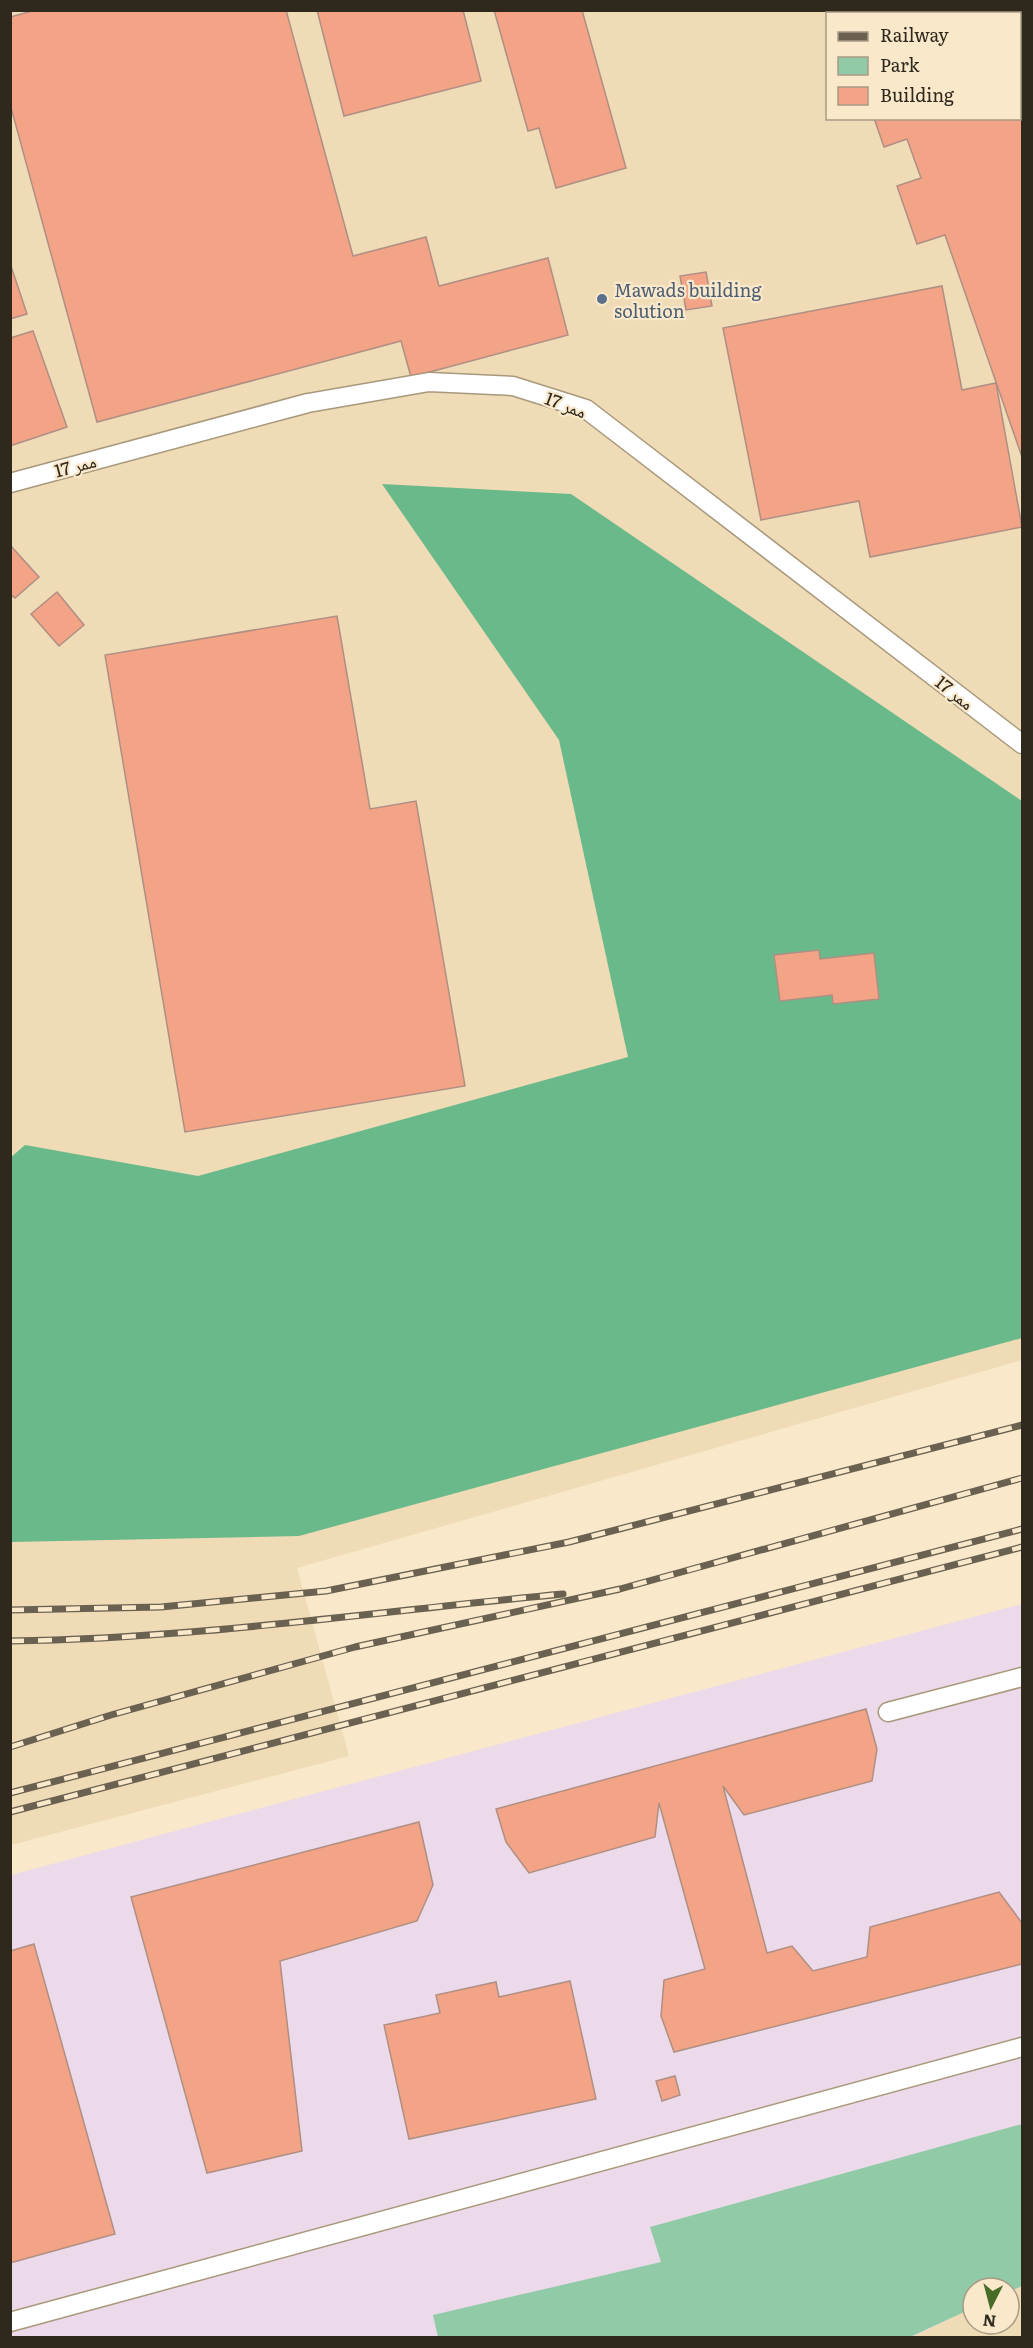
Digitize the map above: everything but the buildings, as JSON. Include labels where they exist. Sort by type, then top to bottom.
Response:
[{"type":"lane","name":"ممر 17","points":[[10,483],[308,403],[429,382],[513,386],[586,409],[640,448],[1023,744]]},
{"type":"lane","points":[[888,1712],[1023,1677]]},
{"type":"lane","points":[[10,2322],[1023,2047]]},
{"type":"shaded area","points":[[10,11],[1022,11],[1022,1360],[297,1568],[349,1756],[11,1845]]},
{"type":"shaded area","points":[[1022,1604],[1022,2286],[1021,2276],[961,2276],[961,2314],[910,2338],[11,2338],[11,1875]]},
{"type":"shaded area","points":[[1021,2286],[1022,2337],[910,2338],[961,2314],[961,2336],[1021,2336]]},
{"type":"green space","points":[[382,484],[571,494],[1022,801],[1022,1338],[299,1536],[11,1542],[10,1158],[25,1145],[198,1176],[628,1057],[559,740]]},
{"type":"green space","points":[[1022,2124],[1022,2286],[1021,2276],[961,2276],[961,2314],[910,2337],[438,2337],[433,2315],[661,2262],[650,2227]]},
{"type":"railway","points":[[10,1610],[161,1607],[326,1591],[569,1542],[1022,1425]]},
{"type":"railway","points":[[10,1747],[111,1715],[355,1647],[620,1589],[1022,1478]]},
{"type":"railway","points":[[10,1793],[1022,1529]]},
{"type":"railway","points":[[10,1812],[1022,1547]]},
{"type":"railway","points":[[10,1641],[218,1630],[563,1594]]},
{"type":"place","name":"Mawads building solution","points":[[602,299]]}]
